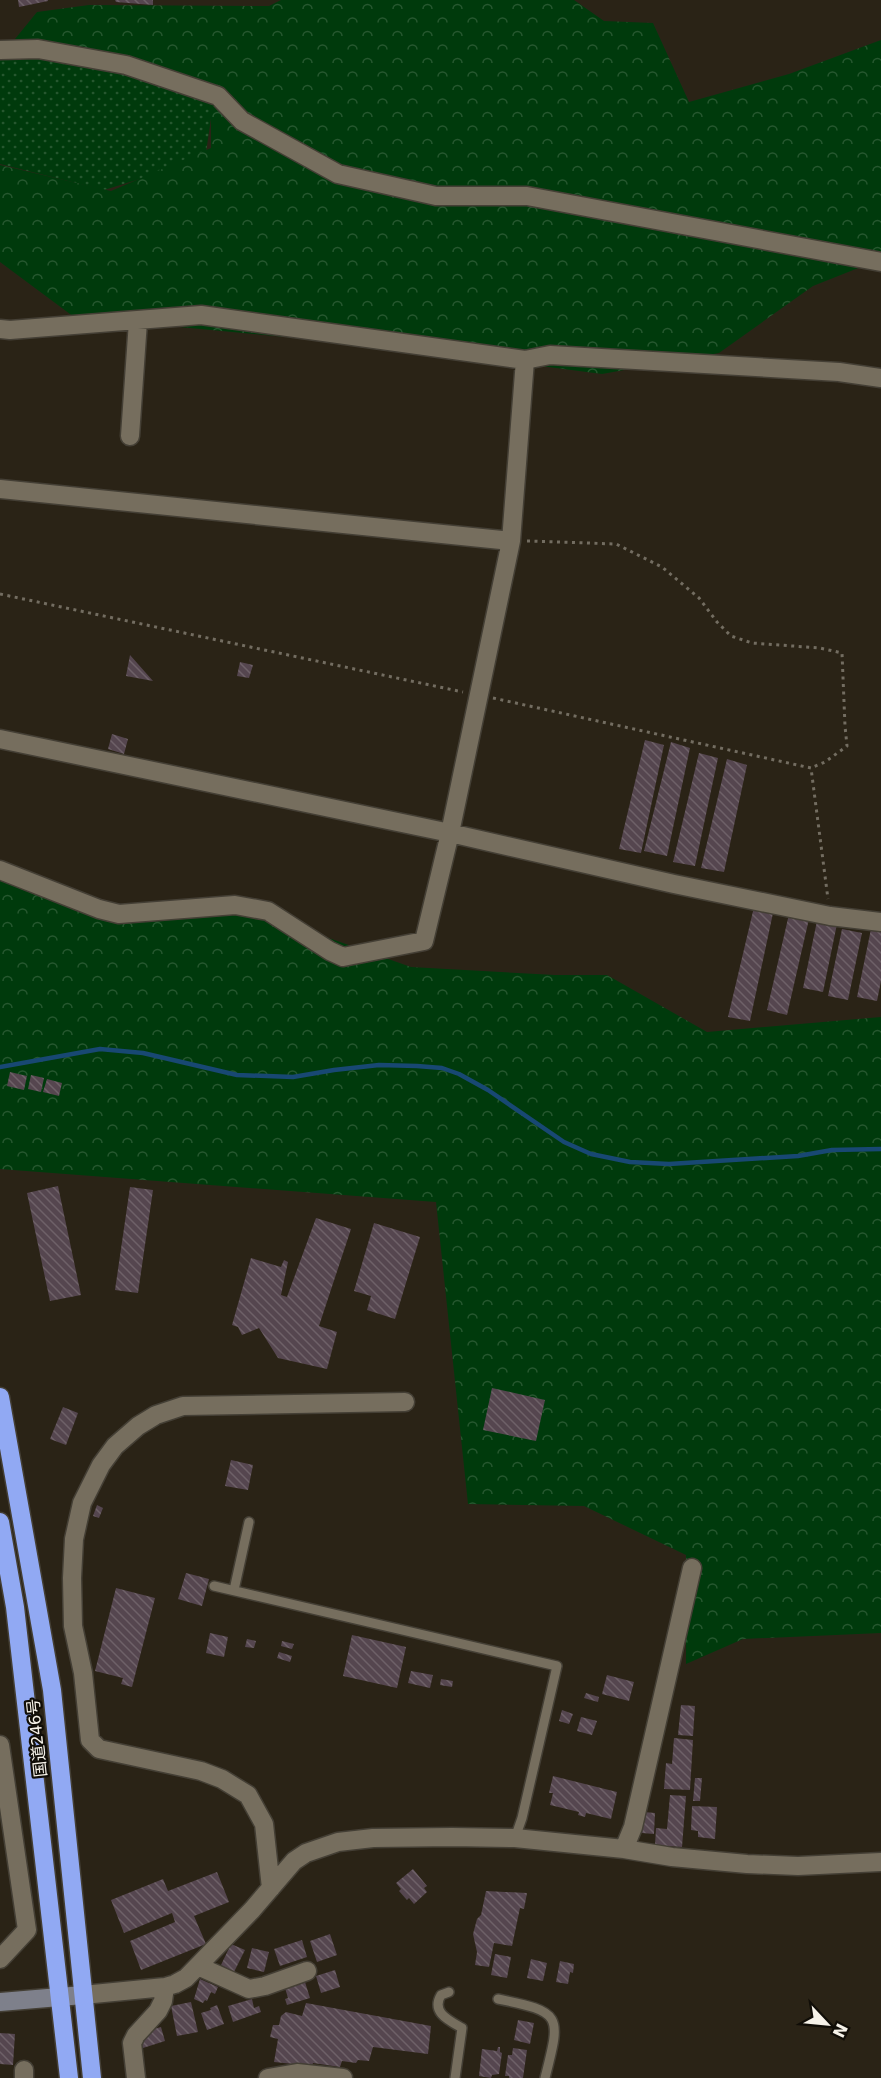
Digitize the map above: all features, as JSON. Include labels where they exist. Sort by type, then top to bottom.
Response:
[{"type":"highway","name":"国道246号","points":[[0,1397],[52,1690],[92,2078]]},
{"type":"highway","name":"国道246号","points":[[0,1522],[16,1618],[69,2078]]},
{"type":"street","points":[[0,50],[38,49],[126,65],[218,96],[242,120],[338,174],[436,196],[527,196],[881,262]]},
{"type":"street","points":[[0,329],[201,315],[525,360],[550,355],[839,372],[881,378]]},
{"type":"street","points":[[130,436],[138,321]]},
{"type":"street","points":[[0,870],[99,909],[119,914],[235,905],[268,911],[343,957],[424,941],[450,833],[510,541],[525,360]]},
{"type":"street","points":[[0,489],[510,541]]},
{"type":"street","points":[[0,739],[450,833],[674,884],[830,916],[881,922]]},
{"type":"street","points":[[271,1888],[264,1824],[248,1795],[222,1779],[201,1771],[99,1749],[90,1740],[83,1673],[74,1626],[72,1578],[74,1539],[82,1503],[101,1465],[115,1446],[138,1426],[156,1415],[183,1406],[405,1402]]},
{"type":"street","points":[[624,1849],[633,1827],[692,1568]]},
{"type":"street","points":[[0,1745],[27,1930],[0,1959]]},
{"type":"street","points":[[0,2002],[165,1987],[186,1978],[294,1861],[306,1853],[338,1842],[385,1838],[515,1838],[624,1849],[672,1857],[798,1866],[881,1862]]},
{"type":"street","points":[[198,1966],[249,1989],[265,1986],[307,1971]]},
{"type":"street","points":[[136,2078],[132,2043],[158,2011],[163,2001],[165,1987]]},
{"type":"street","points":[[268,2078],[297,2073],[343,2078]]},
{"type":"lane","points":[[234,1590],[249,1522]]},
{"type":"lane","points":[[214,1586],[557,1666],[522,1818],[515,1838]]},
{"type":"lane","points":[[449,1992],[441,1995],[438,2008],[443,2017],[462,2028],[455,2078]]},
{"type":"lane","points":[[498,1999],[535,2007],[552,2018],[556,2030],[545,2078]]},
{"type":"path","points":[[510,541],[616,544],[662,567],[699,598],[731,636],[752,643],[820,648],[842,653],[847,746],[825,762],[811,768]]},
{"type":"green space","points":[[281,0],[574,0],[604,21],[653,23],[689,102],[789,74],[881,40],[881,259],[813,286],[719,353],[602,374],[401,348],[74,317],[0,262],[0,165],[111,191],[211,148],[211,103],[15,39],[37,12],[89,5],[269,6]]},
{"type":"green space","points":[[0,49],[38,49],[214,98],[205,159],[104,190],[0,164]]},
{"type":"green space","points":[[0,872],[104,910],[255,912],[411,967],[555,975],[607,975],[707,1032],[881,1017],[881,1633],[743,1639],[686,1664],[686,1555],[584,1506],[468,1504],[436,1202],[0,1169]]},
{"type":"building","points":[[18,0],[48,0],[48,1],[19,7]]},
{"type":"building","points":[[115,0],[153,0],[153,5],[116,2]]},
{"type":"building","points":[[130,655],[153,681],[126,676]]},
{"type":"building","points":[[240,662],[253,665],[249,678],[237,676]]},
{"type":"building","points":[[112,734],[128,739],[124,754],[108,749]]},
{"type":"building","points":[[645,740],[664,745],[641,853],[619,849]]},
{"type":"building","points":[[671,742],[690,748],[667,856],[644,851]]},
{"type":"building","points":[[699,753],[718,758],[695,866],[673,862]]},
{"type":"building","points":[[727,759],[747,765],[724,872],[701,868]]},
{"type":"building","points":[[754,907],[773,913],[750,1021],[728,1017]]},
{"type":"building","points":[[789,914],[809,919],[787,1015],[767,1010]]},
{"type":"building","points":[[817,921],[837,924],[823,992],[803,988]]},
{"type":"building","points":[[842,929],[862,933],[848,1000],[828,996]]},
{"type":"building","points":[[871,929],[881,932],[881,981],[877,1001],[857,997]]},
{"type":"building","points":[[10,1072],[27,1076],[24,1090],[7,1086]]},
{"type":"building","points":[[31,1075],[44,1078],[41,1092],[28,1089]]},
{"type":"building","points":[[47,1079],[62,1083],[59,1096],[43,1092]]},
{"type":"building","points":[[58,1186],[81,1295],[50,1301],[27,1193]]},
{"type":"building","points":[[130,1187],[153,1190],[138,1293],[115,1290]]},
{"type":"building","points":[[316,1218],[351,1229],[319,1326],[337,1332],[327,1369],[278,1358],[259,1328],[242,1335],[238,1327],[232,1325],[251,1258],[281,1267],[284,1260],[288,1262],[281,1295],[287,1297]]},
{"type":"building","points":[[374,1223],[420,1237],[395,1319],[367,1310],[371,1296],[354,1291]]},
{"type":"building","points":[[492,1388],[545,1400],[536,1441],[483,1430]]},
{"type":"building","points":[[63,1407],[78,1413],[66,1445],[50,1439]]},
{"type":"building","points":[[231,1460],[253,1465],[248,1490],[225,1486]]},
{"type":"building","points":[[97,1505],[103,1508],[99,1518],[93,1516]]},
{"type":"building","points":[[186,1573],[209,1579],[202,1606],[178,1599]]},
{"type":"building","points":[[116,1588],[155,1598],[132,1687],[121,1684],[123,1678],[95,1671]]},
{"type":"building","points":[[210,1633],[228,1637],[224,1657],[206,1653]]},
{"type":"building","points":[[352,1635],[406,1647],[397,1688],[343,1676]]},
{"type":"building","points":[[247,1639],[256,1641],[254,1648],[245,1647]]},
{"type":"building","points":[[282,1641],[294,1644],[292,1649],[281,1646]]},
{"type":"building","points":[[279,1652],[292,1656],[290,1662],[277,1658]]},
{"type":"building","points":[[411,1671],[433,1675],[430,1688],[408,1683]]},
{"type":"building","points":[[607,1675],[634,1682],[629,1701],[602,1694]]},
{"type":"building","points":[[441,1679],[453,1681],[452,1687],[440,1685]]},
{"type":"building","points":[[586,1693],[599,1697],[598,1702],[584,1698]]},
{"type":"building","points":[[681,1705],[695,1706],[693,1736],[678,1735]]},
{"type":"building","points":[[562,1710],[573,1714],[569,1724],[559,1721]]},
{"type":"building","points":[[581,1717],[597,1721],[592,1735],[577,1731]]},
{"type":"building","points":[[674,1738],[693,1740],[690,1790],[664,1789],[666,1763],[672,1764]]},
{"type":"building","points":[[553,1776],[617,1792],[611,1819],[586,1813],[585,1817],[578,1815],[579,1812],[550,1805],[553,1793],[549,1793]]},
{"type":"building","points":[[695,1778],[702,1778],[700,1801],[693,1801]]},
{"type":"building","points":[[670,1795],[686,1796],[682,1847],[655,1845],[656,1828],[667,1829]]},
{"type":"building","points":[[692,1806],[717,1807],[715,1839],[698,1837],[698,1831],[691,1830]]},
{"type":"building","points":[[644,1812],[655,1813],[654,1834],[642,1833]]},
{"type":"building","points":[[413,1869],[427,1886],[424,1888],[427,1892],[414,1904],[399,1891],[401,1889],[396,1883]]},
{"type":"building","points":[[217,1872],[229,1902],[194,1916],[206,1944],[141,1970],[130,1941],[175,1922],[172,1913],[124,1933],[111,1900],[163,1879],[168,1891]]},
{"type":"building","points":[[486,1891],[527,1893],[524,1909],[520,1908],[512,1946],[494,1943],[489,1967],[475,1965],[477,1952],[473,1934],[477,1919],[481,1915]]},
{"type":"building","points":[[330,1934],[337,1955],[317,1962],[310,1941]]},
{"type":"building","points":[[302,1940],[307,1957],[280,1966],[274,1949]]},
{"type":"building","points":[[231,1944],[245,1950],[234,1972],[221,1965]]},
{"type":"building","points":[[252,1948],[269,1952],[264,1972],[247,1968]]},
{"type":"building","points":[[495,1954],[511,1957],[507,1978],[491,1975]]},
{"type":"building","points":[[531,1959],[547,1963],[543,1981],[527,1978]]},
{"type":"building","points":[[560,1961],[574,1964],[568,1984],[556,1982]]},
{"type":"building","points":[[335,1970],[340,1987],[321,1993],[316,1976]]},
{"type":"building","points":[[200,1979],[218,1987],[215,1994],[211,1992],[207,2001],[203,2003],[194,1999]]},
{"type":"building","points":[[305,1982],[310,1998],[287,2005],[285,1999],[288,1998],[285,1988]]},
{"type":"building","points":[[252,1999],[254,2008],[259,2006],[261,2012],[233,2022],[228,2006]]},
{"type":"building","points":[[191,2002],[198,2032],[177,2036],[171,2006]]},
{"type":"building","points":[[306,2003],[431,2026],[428,2054],[373,2047],[369,2061],[358,2060],[356,2063],[342,2061],[340,2067],[313,2063],[312,2066],[274,2062],[278,2039],[270,2037],[273,2025],[279,2025],[281,2016],[286,2012],[302,2016]]},
{"type":"building","points":[[217,2005],[224,2024],[207,2030],[201,2013]]},
{"type":"building","points":[[518,2020],[534,2023],[530,2044],[514,2040]]},
{"type":"building","points":[[161,2027],[165,2041],[143,2048],[140,2040],[143,2032]]},
{"type":"building","points":[[0,2033],[15,2034],[13,2065],[0,2064]]},
{"type":"building","points":[[498,2047],[502,2053],[499,2074],[492,2075],[491,2078],[479,2076],[482,2049],[497,2051]]},
{"type":"building","points":[[513,2048],[527,2050],[523,2078],[505,2076],[508,2055],[512,2055]]},
{"type":"waterway","points":[[0,1067],[100,1049],[143,1053],[237,1075],[293,1077],[379,1065],[442,1068],[459,1074],[488,1090],[564,1142],[591,1154],[630,1162],[669,1164],[798,1156],[832,1150],[881,1149]]}]
